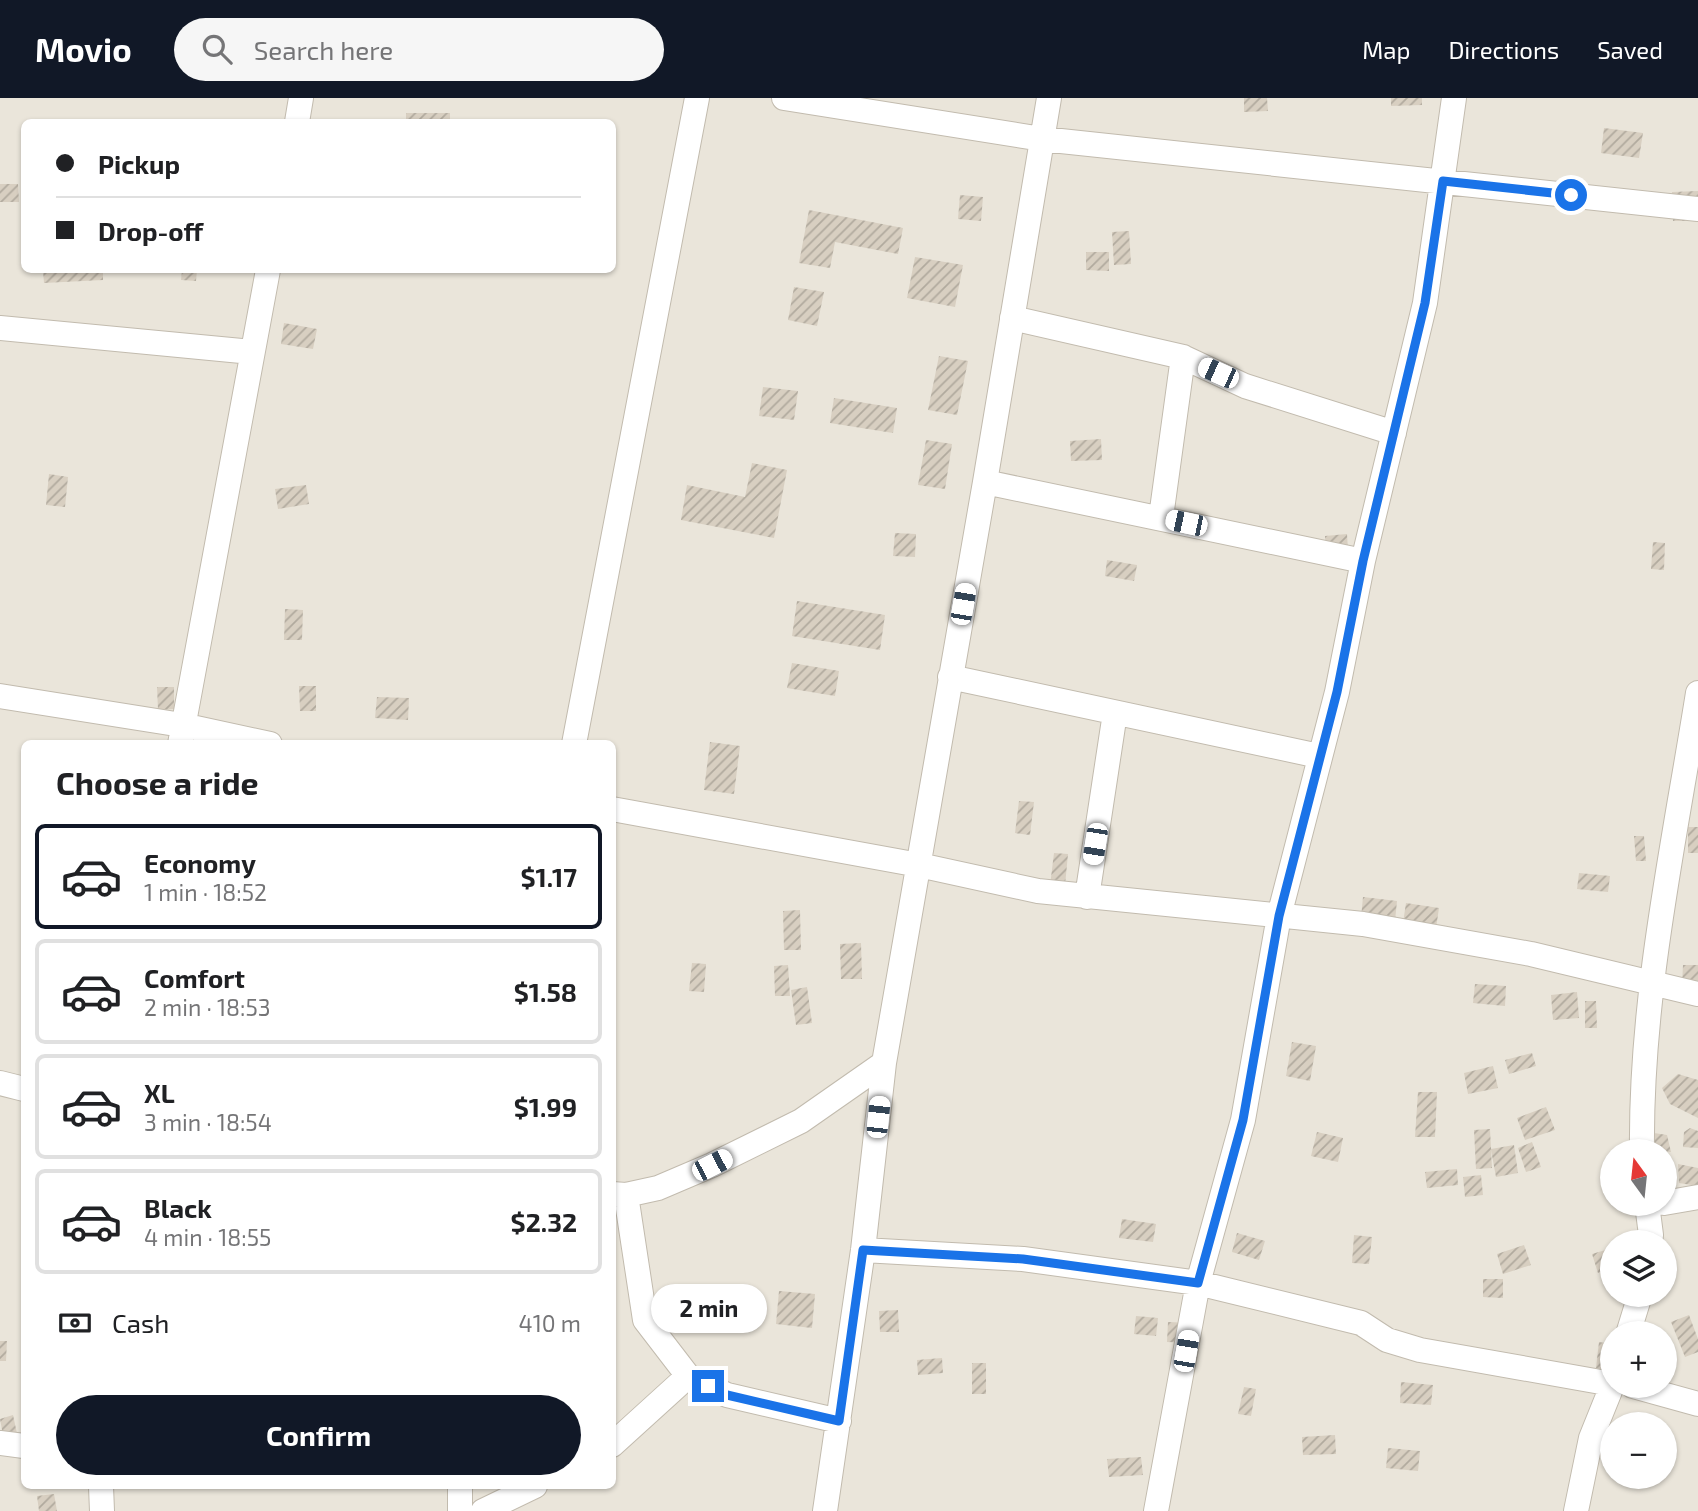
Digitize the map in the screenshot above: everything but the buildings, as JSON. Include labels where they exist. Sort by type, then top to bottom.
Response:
[{"type":"street","points":[[298,119],[302,98]]},
{"type":"street","points":[[575,740],[697,98]]},
{"type":"street","points":[[784,98],[1042,139],[1698,209]]},
{"type":"street","points":[[825,1511],[863,1250],[884,1063],[1049,98]]},
{"type":"street","points":[[1156,1511],[1198,1283],[1243,1120],[1279,916],[1337,692],[1363,561],[1425,303],[1454,98]]},
{"type":"street","points":[[181,734],[267,273]]},
{"type":"street","points":[[1012,318],[1183,357],[1245,386],[1394,433]]},
{"type":"street","points":[[0,328],[252,352]]},
{"type":"street","points":[[1161,517],[1183,357]]},
{"type":"street","points":[[985,482],[1363,561]]},
{"type":"street","points":[[950,677],[1319,756]]},
{"type":"street","points":[[1642,1139],[1652,984],[1698,693]]},
{"type":"street","points":[[0,696],[181,734],[234,740]]},
{"type":"street","points":[[1087,897],[1115,713]]},
{"type":"street","points":[[616,810],[919,865],[1038,891],[1363,924],[1531,954],[1698,994]]},
{"type":"street","points":[[839,1421],[727,1395],[688,1376],[645,1320],[619,1194],[658,1188],[712,1165],[801,1121],[884,1063]]},
{"type":"street","points":[[0,1083],[21,1088]]},
{"type":"street","points":[[1677,1200],[1698,1197]]},
{"type":"street","points":[[863,1250],[1023,1259],[1198,1283],[1361,1323],[1387,1340],[1420,1350],[1600,1383]]},
{"type":"street","points":[[616,1441],[688,1376]]},
{"type":"street","points":[[1576,1511],[1591,1438],[1607,1398]]},
{"type":"street","points":[[1676,1398],[1698,1404]]},
{"type":"street","points":[[0,1443],[21,1446]]},
{"type":"street","points":[[101,1489],[102,1511]]},
{"type":"street","points":[[460,1489],[460,1511]]},
{"type":"street","points":[[483,1511],[529,1489]]},
{"type":"shaded area","points":[[0,98],[1698,98],[1698,1511],[0,1511]]},
{"type":"route","points":[[708,1386],[727,1395],[839,1421],[863,1250],[1023,1259],[1198,1283],[1243,1120],[1279,916],[1337,692],[1363,561],[1425,303],[1443,181],[1571,195]]}]
